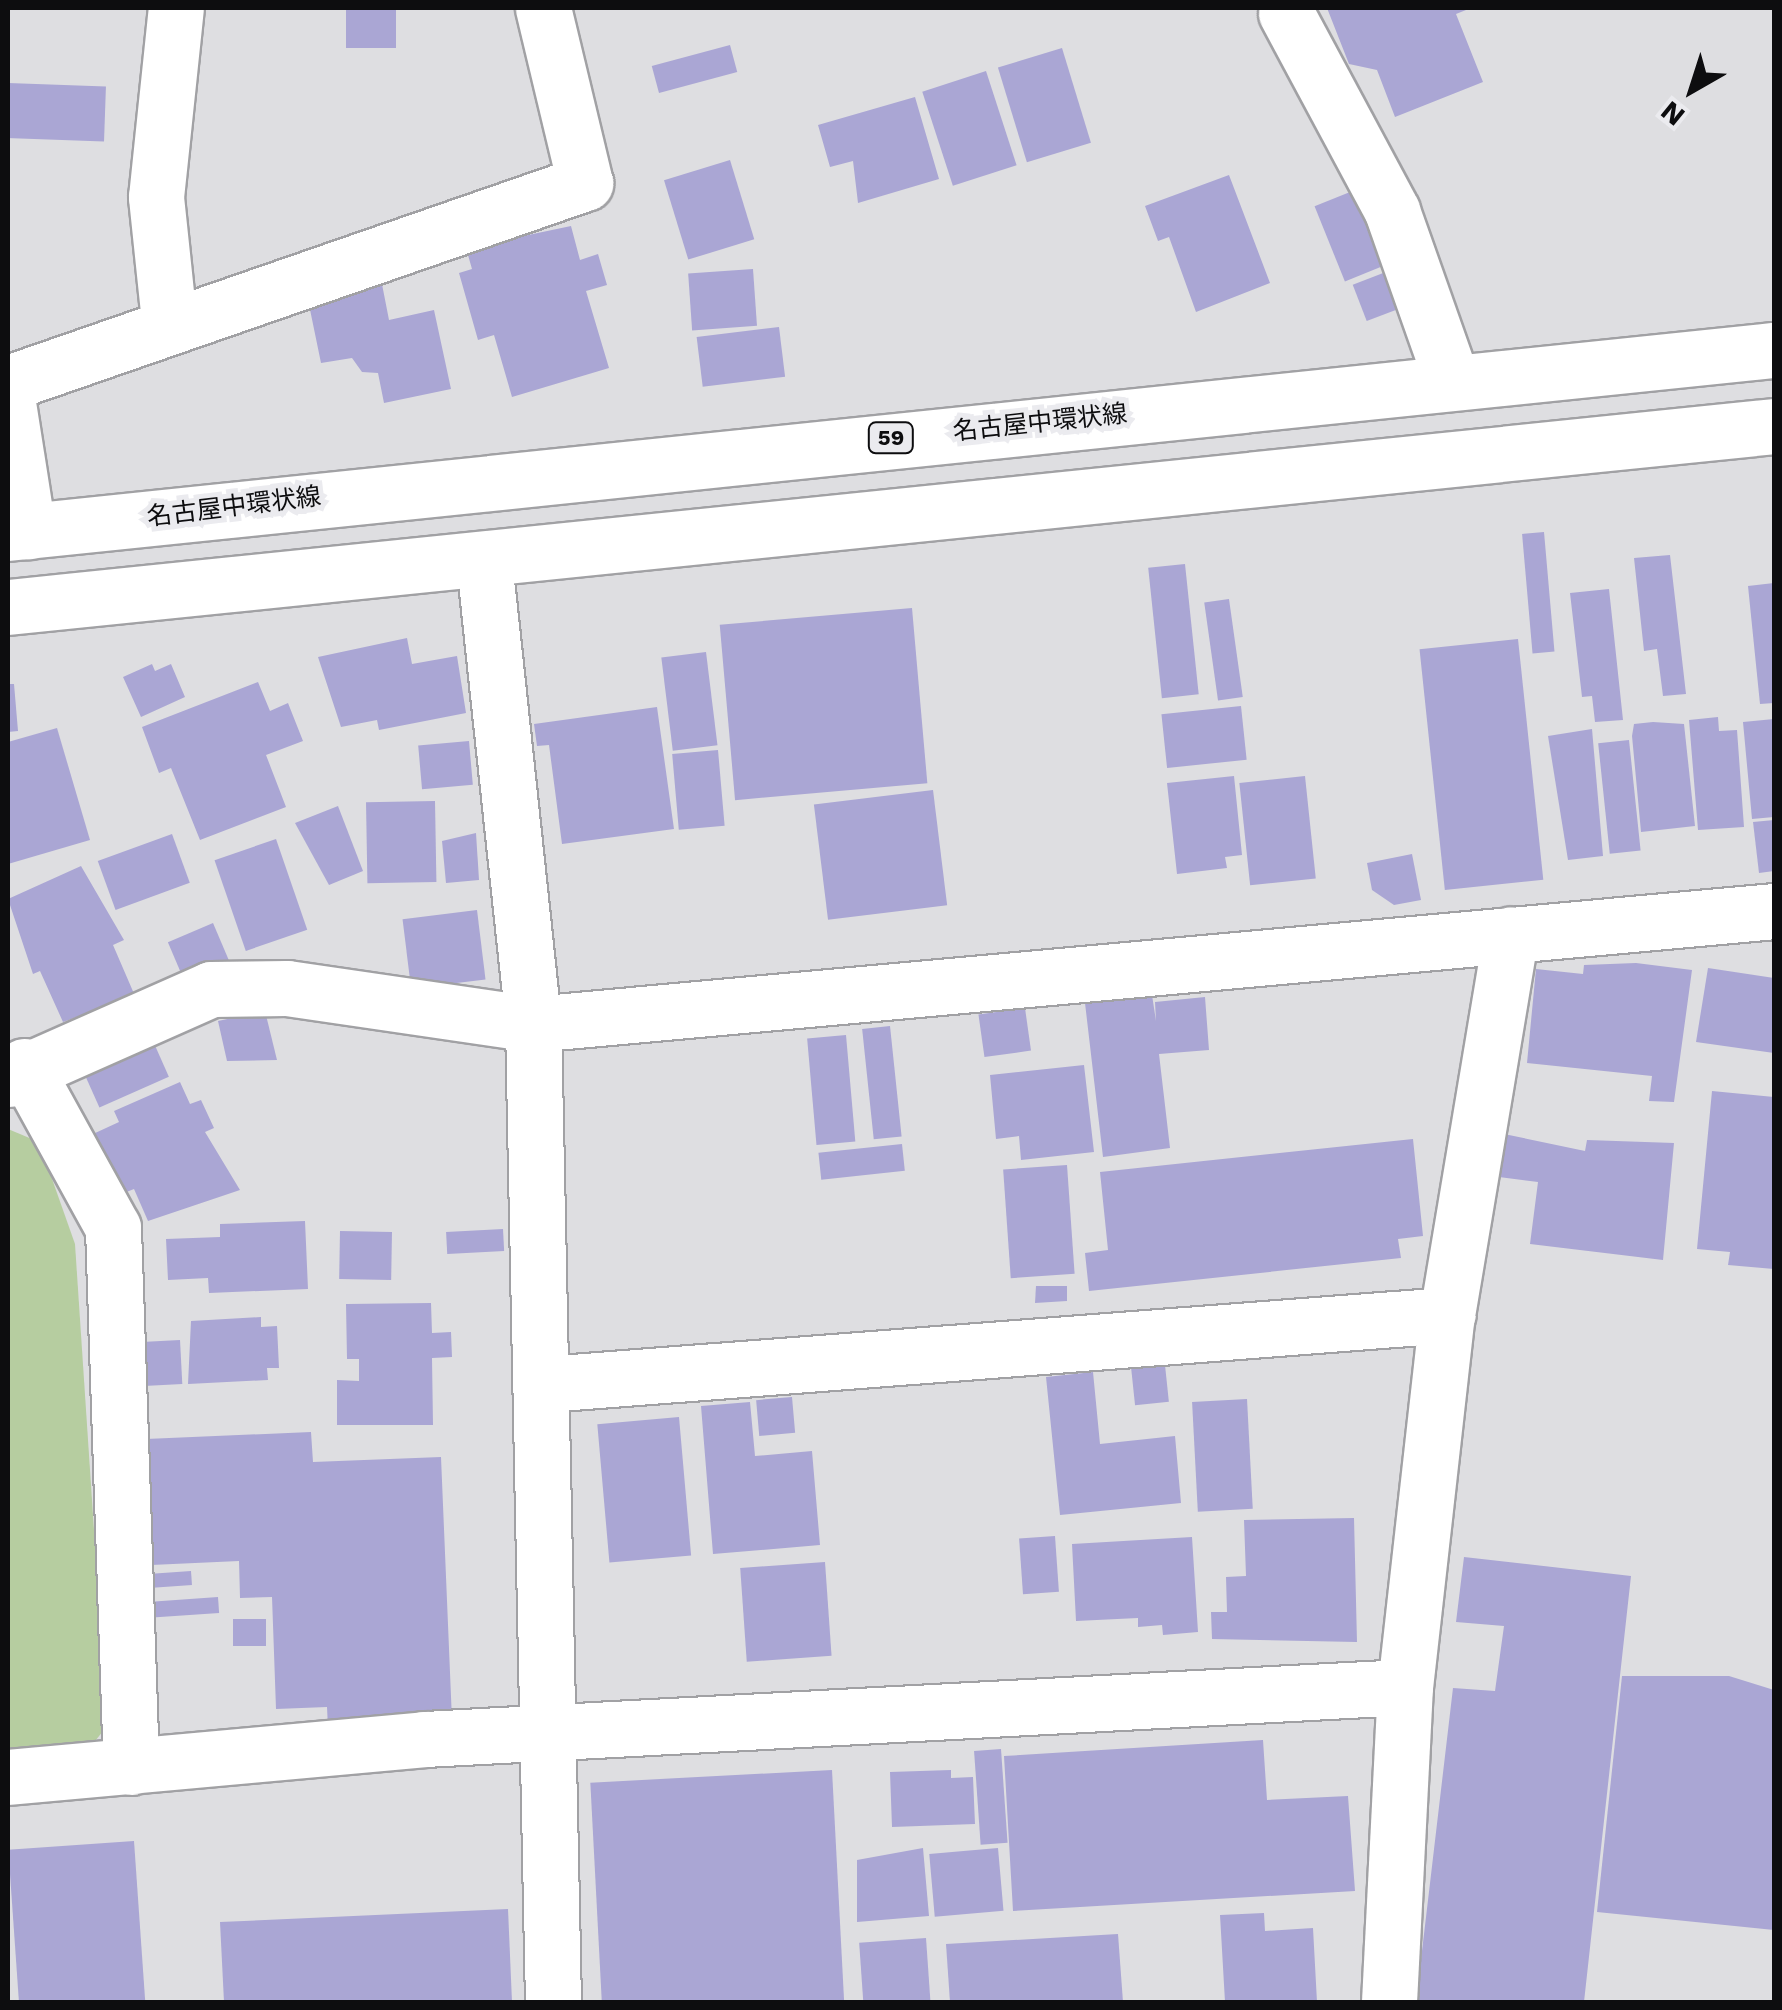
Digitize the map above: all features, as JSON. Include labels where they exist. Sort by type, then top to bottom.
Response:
[{"type":"street","points":[[170,320],[156,196],[176,8]]},
{"type":"street","points":[[8,382],[170,320],[585,183],[542,8]]},
{"type":"street","points":[[1286,12],[1392,211],[1452,382]]},
{"type":"street","name":"名古屋中環状線","points":[[18,532],[1774,350]]},
{"type":"street","points":[[8,404],[18,532]]},
{"type":"street","points":[[8,607],[484,562],[1774,426]]},
{"type":"street","points":[[484,562],[533,1024],[546,1384],[546,1736],[553,2002]]},
{"type":"street","points":[[130,1767],[113,1228],[16,1072],[211,988],[287,988],[533,1024],[1774,911]]},
{"type":"street","points":[[1389,2002],[1405,1687],[1448,1316],[1511,934]]},
{"type":"street","points":[[546,1384],[1448,1316]]},
{"type":"street","points":[[8,1777],[546,1736],[1405,1687]]},
{"type":"green space","points":[[8,1129],[39,1142],[75,1244],[107,1726],[88,1750],[8,1755]]},
{"type":"building","points":[[346,8],[396,8],[396,48],[346,48]]},
{"type":"building","points":[[1327,8],[1471,8],[1456,14],[1483,82],[1395,117],[1377,70],[1349,64]]},
{"type":"building","points":[[730,45],[737,72],[659,93],[652,66]]},
{"type":"building","points":[[1062,48],[1091,143],[1027,162],[998,68]]},
{"type":"building","points":[[986,71],[1017,165],[953,186],[922,92]]},
{"type":"building","points":[[8,83],[106,86],[104,141],[8,138]]},
{"type":"building","points":[[915,97],[939,179],[858,203],[853,161],[830,167],[818,125]]},
{"type":"building","points":[[730,160],[754,239],[688,260],[664,180]]},
{"type":"building","points":[[1229,175],[1270,283],[1196,312],[1169,237],[1158,241],[1145,206]]},
{"type":"building","points":[[1360,188],[1390,263],[1345,281],[1315,206]]},
{"type":"building","points":[[571,226],[580,260],[598,254],[607,285],[586,291],[609,368],[512,397],[494,335],[478,340],[459,273],[472,269],[466,248]]},
{"type":"building","points":[[753,269],[757,326],[692,330],[688,274]]},
{"type":"building","points":[[1391,270],[1405,306],[1367,321],[1353,285]]},
{"type":"building","points":[[381,279],[389,320],[434,310],[451,389],[384,403],[378,373],[362,372],[352,358],[321,363],[307,295]]},
{"type":"building","points":[[779,327],[785,377],[703,387],[697,337]]},
{"type":"building","points":[[1544,532],[1554,652],[1533,653],[1522,534]]},
{"type":"building","points":[[1670,555],[1686,694],[1663,696],[1657,649],[1644,651],[1634,558]]},
{"type":"building","points":[[1185,564],[1199,694],[1162,698],[1148,568]]},
{"type":"building","points":[[1774,583],[1774,703],[1760,704],[1748,586]]},
{"type":"building","points":[[1609,589],[1623,720],[1595,722],[1592,696],[1582,697],[1570,593]]},
{"type":"building","points":[[1229,599],[1243,697],[1218,701],[1204,602]]},
{"type":"building","points":[[912,608],[927,783],[735,800],[720,625]]},
{"type":"building","points":[[407,638],[412,664],[457,656],[466,713],[379,730],[377,720],[341,727],[318,657]]},
{"type":"building","points":[[1518,639],[1543,880],[1445,890],[1420,649]]},
{"type":"building","points":[[706,652],[717,745],[673,751],[661,657]]},
{"type":"building","points":[[152,664],[155,671],[171,664],[185,697],[141,717],[123,677]]},
{"type":"building","points":[[258,682],[270,711],[288,703],[303,741],[266,755],[286,807],[200,840],[171,768],[159,773],[142,727]]},
{"type":"building","points":[[8,684],[14,684],[18,731],[8,732]]},
{"type":"building","points":[[1241,706],[1247,760],[1167,768],[1161,714]]},
{"type":"building","points":[[657,707],[674,829],[562,844],[549,745],[537,746],[534,724]]},
{"type":"building","points":[[1718,717],[1719,731],[1737,730],[1744,827],[1698,830],[1689,720]]},
{"type":"building","points":[[1774,719],[1774,817],[1752,819],[1743,722]]},
{"type":"building","points":[[1634,724],[1684,724],[1695,826],[1641,832],[1632,736]]},
{"type":"building","points":[[57,728],[90,840],[8,864],[8,742]]},
{"type":"building","points":[[1592,729],[1603,856],[1568,860],[1548,736]]},
{"type":"building","points":[[1629,740],[1641,850],[1610,854],[1598,743]]},
{"type":"building","points":[[469,741],[473,785],[422,789],[418,745]]},
{"type":"building","points":[[718,750],[725,826],[679,830],[672,754]]},
{"type":"building","points":[[1234,776],[1242,855],[1225,857],[1227,868],[1177,874],[1167,783]]},
{"type":"building","points":[[1305,776],[1316,878],[1250,885],[1239,783]]},
{"type":"building","points":[[933,790],[947,905],[828,920],[814,805]]},
{"type":"building","points":[[435,801],[436,882],[367,883],[366,802]]},
{"type":"building","points":[[338,806],[363,871],[329,885],[295,823]]},
{"type":"building","points":[[1774,820],[1774,871],[1759,873],[1753,822]]},
{"type":"building","points":[[476,833],[479,880],[446,883],[442,841]]},
{"type":"building","points":[[172,834],[190,883],[116,910],[98,861]]},
{"type":"building","points":[[276,839],[307,930],[246,951],[215,860]]},
{"type":"building","points":[[1412,854],[1421,900],[1394,905],[1372,890],[1367,863]]},
{"type":"building","points":[[81,866],[124,940],[113,945],[135,996],[63,1022],[40,971],[33,974],[8,899]]},
{"type":"building","points":[[477,910],[486,979],[411,989],[403,919]]},
{"type":"building","points":[[213,923],[232,968],[187,987],[168,942]]},
{"type":"building","points":[[1636,963],[1692,970],[1674,1102],[1649,1101],[1652,1076],[1527,1063],[1536,969],[1583,974],[1584,965]]},
{"type":"building","points":[[1708,968],[1774,978],[1774,1053],[1696,1042]]},
{"type":"building","points":[[1152,995],[1156,1021],[1155,1002],[1205,997],[1209,1050],[1159,1054],[1170,1148],[1103,1157],[1085,1003]]},
{"type":"building","points":[[1025,1008],[1031,1051],[984,1057],[978,1015]]},
{"type":"building","points":[[265,1011],[277,1060],[227,1061],[218,1021]]},
{"type":"building","points":[[890,1026],[902,1136],[874,1139],[862,1029]]},
{"type":"building","points":[[846,1035],[855,1142],[816,1145],[807,1038]]},
{"type":"building","points":[[153,1041],[169,1077],[99,1108],[84,1072]]},
{"type":"building","points":[[1084,1065],[1094,1152],[1021,1160],[1019,1136],[996,1139],[990,1075]]},
{"type":"building","points":[[180,1082],[190,1104],[201,1100],[214,1128],[205,1132],[240,1190],[148,1221],[134,1189],[114,1197],[93,1134],[119,1122],[114,1111]]},
{"type":"building","points":[[1712,1091],[1774,1097],[1774,1269],[1728,1265],[1730,1252],[1697,1249]]},
{"type":"building","points":[[1504,1134],[1585,1151],[1587,1140],[1674,1143],[1663,1260],[1530,1244],[1538,1182],[1499,1177]]},
{"type":"building","points":[[1413,1139],[1423,1236],[1398,1239],[1401,1258],[1089,1291],[1085,1253],[1108,1250],[1100,1172]]},
{"type":"building","points":[[902,1144],[905,1171],[821,1180],[818,1153]]},
{"type":"building","points":[[1067,1165],[1075,1274],[1011,1278],[1003,1169]]},
{"type":"building","points":[[305,1221],[308,1289],[209,1293],[208,1278],[168,1280],[166,1239],[220,1237],[220,1224]]},
{"type":"building","points":[[503,1229],[504,1251],[447,1254],[446,1232]]},
{"type":"building","points":[[340,1231],[392,1232],[391,1280],[339,1279]]},
{"type":"building","points":[[1036,1286],[1067,1286],[1067,1301],[1035,1303]]},
{"type":"building","points":[[431,1303],[432,1333],[451,1332],[452,1357],[432,1358],[433,1425],[337,1425],[337,1380],[359,1381],[359,1359],[347,1359],[346,1304]]},
{"type":"building","points":[[261,1317],[261,1327],[277,1326],[279,1368],[267,1368],[268,1380],[188,1384],[191,1321]]},
{"type":"building","points":[[180,1340],[182,1384],[134,1386],[132,1343]]},
{"type":"building","points":[[1165,1365],[1169,1402],[1135,1405],[1131,1369]]},
{"type":"building","points":[[1093,1372],[1100,1444],[1175,1436],[1181,1503],[1060,1515],[1046,1377]]},
{"type":"building","points":[[792,1397],[795,1433],[759,1436],[756,1400]]},
{"type":"building","points":[[1247,1399],[1253,1509],[1198,1512],[1192,1402]]},
{"type":"building","points":[[750,1402],[755,1456],[812,1451],[820,1545],[713,1554],[701,1406]]},
{"type":"building","points":[[679,1417],[691,1555],[609,1563],[597,1424]]},
{"type":"building","points":[[311,1432],[313,1462],[441,1457],[452,1720],[328,1728],[327,1707],[276,1709],[272,1597],[240,1598],[239,1561],[151,1565],[146,1439]]},
{"type":"building","points":[[1354,1518],[1357,1642],[1212,1639],[1211,1612],[1227,1612],[1226,1577],[1246,1576],[1244,1520]]},
{"type":"building","points":[[1055,1536],[1059,1592],[1023,1594],[1019,1539]]},
{"type":"building","points":[[1192,1537],[1198,1632],[1163,1635],[1162,1625],[1138,1627],[1138,1618],[1076,1621],[1072,1544]]},
{"type":"building","points":[[1464,1557],[1631,1576],[1584,2002],[1416,2002],[1453,1688],[1495,1691],[1504,1626],[1456,1622]]},
{"type":"building","points":[[825,1562],[832,1656],[747,1662],[740,1568]]},
{"type":"building","points":[[191,1571],[192,1585],[142,1588],[141,1574]]},
{"type":"building","points":[[218,1597],[219,1613],[145,1618],[144,1602]]},
{"type":"building","points":[[233,1619],[266,1619],[266,1646],[233,1646]]},
{"type":"building","points":[[1622,1676],[1729,1676],[1774,1690],[1774,1930],[1597,1912]]},
{"type":"building","points":[[1263,1740],[1267,1800],[1348,1796],[1355,1891],[1013,1911],[1004,1756]]},
{"type":"building","points":[[1001,1749],[1008,1843],[981,1845],[974,1751]]},
{"type":"building","points":[[832,1770],[844,2002],[602,2002],[590,1783]]},
{"type":"building","points":[[951,1770],[951,1778],[973,1777],[975,1824],[892,1827],[890,1772]]},
{"type":"building","points":[[134,1841],[145,2002],[19,2002],[8,1850]]},
{"type":"building","points":[[923,1848],[929,1916],[857,1922],[857,1860]]},
{"type":"building","points":[[998,1848],[1003,1911],[935,1917],[929,1854]]},
{"type":"building","points":[[508,1909],[512,2002],[224,2002],[220,1922]]},
{"type":"building","points":[[1264,1913],[1265,1931],[1313,1928],[1317,2002],[1225,2002],[1220,1915]]},
{"type":"building","points":[[1118,1934],[1123,2002],[950,2002],[946,1944]]},
{"type":"building","points":[[926,1938],[930,2002],[863,2002],[859,1943]]}]
